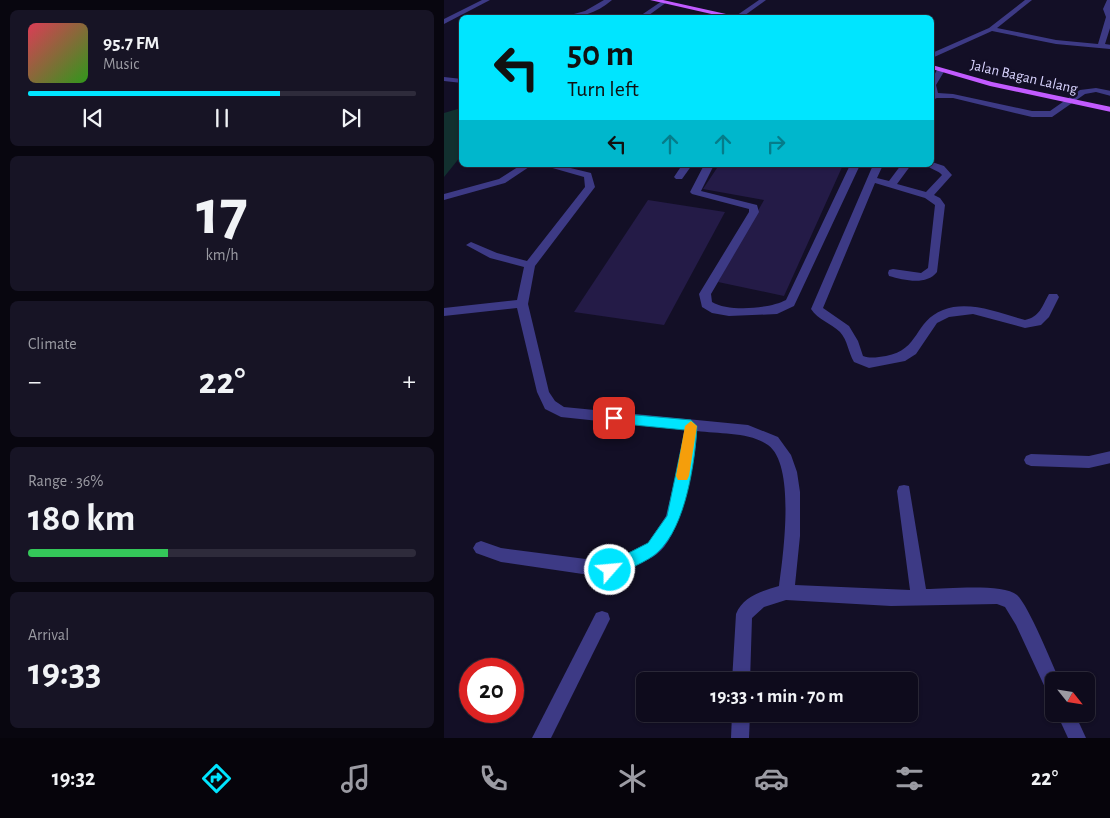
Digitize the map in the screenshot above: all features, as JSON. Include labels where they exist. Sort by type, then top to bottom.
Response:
[{"type":"main road","points":[[653,0],[679,2],[730,15]]},
{"type":"main road","name":"Jalan Bagan Lalang","points":[[934,68],[990,84],[1110,110]]},
{"type":"street","points":[[444,22],[487,0]]},
{"type":"street","points":[[577,15],[587,13],[609,0]]},
{"type":"street","points":[[741,15],[764,0]]},
{"type":"street","points":[[934,55],[991,29],[1029,0]]},
{"type":"street","points":[[1101,45],[1109,17],[1106,10],[1110,0]]},
{"type":"street","points":[[644,15],[664,2]]},
{"type":"street","points":[[1010,2],[1018,8]]},
{"type":"street","points":[[991,29],[1056,42],[1110,47]]},
{"type":"street","points":[[934,82],[941,70]]},
{"type":"street","points":[[444,79],[459,81]]},
{"type":"street","points":[[934,96],[953,96],[1032,114],[1052,114],[1083,92],[1096,90],[1110,94]]},
{"type":"street","points":[[928,196],[947,175],[941,168],[934,166]]},
{"type":"street","points":[[444,197],[502,181],[524,167]]},
{"type":"street","points":[[555,167],[588,175],[590,187],[530,265],[522,304],[543,392],[550,405],[561,412],[748,431],[775,442],[787,458],[792,501],[793,544],[786,592]]},
{"type":"street","points":[[679,177],[686,167]]},
{"type":"street","points":[[708,167],[694,192],[754,207],[754,212],[705,294],[706,304],[716,310],[729,312],[777,310],[790,303],[854,167]]},
{"type":"street","points":[[877,167],[818,309],[822,315],[842,326],[853,340],[858,359],[869,363],[901,358],[912,351],[932,320],[947,313],[973,310],[1025,324],[1037,322],[1045,314],[1053,298]]},
{"type":"street","points":[[892,184],[905,167]]},
{"type":"street","points":[[872,179],[928,196],[937,200],[940,205],[933,269],[925,277],[893,273]]},
{"type":"street","points":[[471,246],[494,256],[530,265]]},
{"type":"street","points":[[444,312],[522,304]]},
{"type":"street","points":[[480,548],[501,554],[610,570],[653,548],[673,518],[690,445],[691,426]]},
{"type":"street","points":[[1031,460],[1089,462],[1110,457]]},
{"type":"street","points":[[904,491],[919,596]]},
{"type":"street","points":[[741,672],[744,614],[759,600],[786,592],[891,598],[997,596],[1011,601],[1022,619],[1047,672]]},
{"type":"street","points":[[541,738],[602,619]]},
{"type":"street","points":[[740,738],[741,722]]},
{"type":"street","points":[[1070,722],[1077,738]]},
{"type":"green space","points":[[459,109],[459,158],[444,177],[444,113]]},
{"type":"building","points":[[718,167],[842,167],[784,296],[718,282],[764,200],[703,189]]},
{"type":"building","points":[[648,200],[725,212],[664,325],[574,312]]},
{"type":"slow traffic","points":[[683,476],[690,445],[691,426]]},
{"type":"route","points":[[610,570],[653,548],[673,518],[690,445],[691,426],[614,418]]}]
